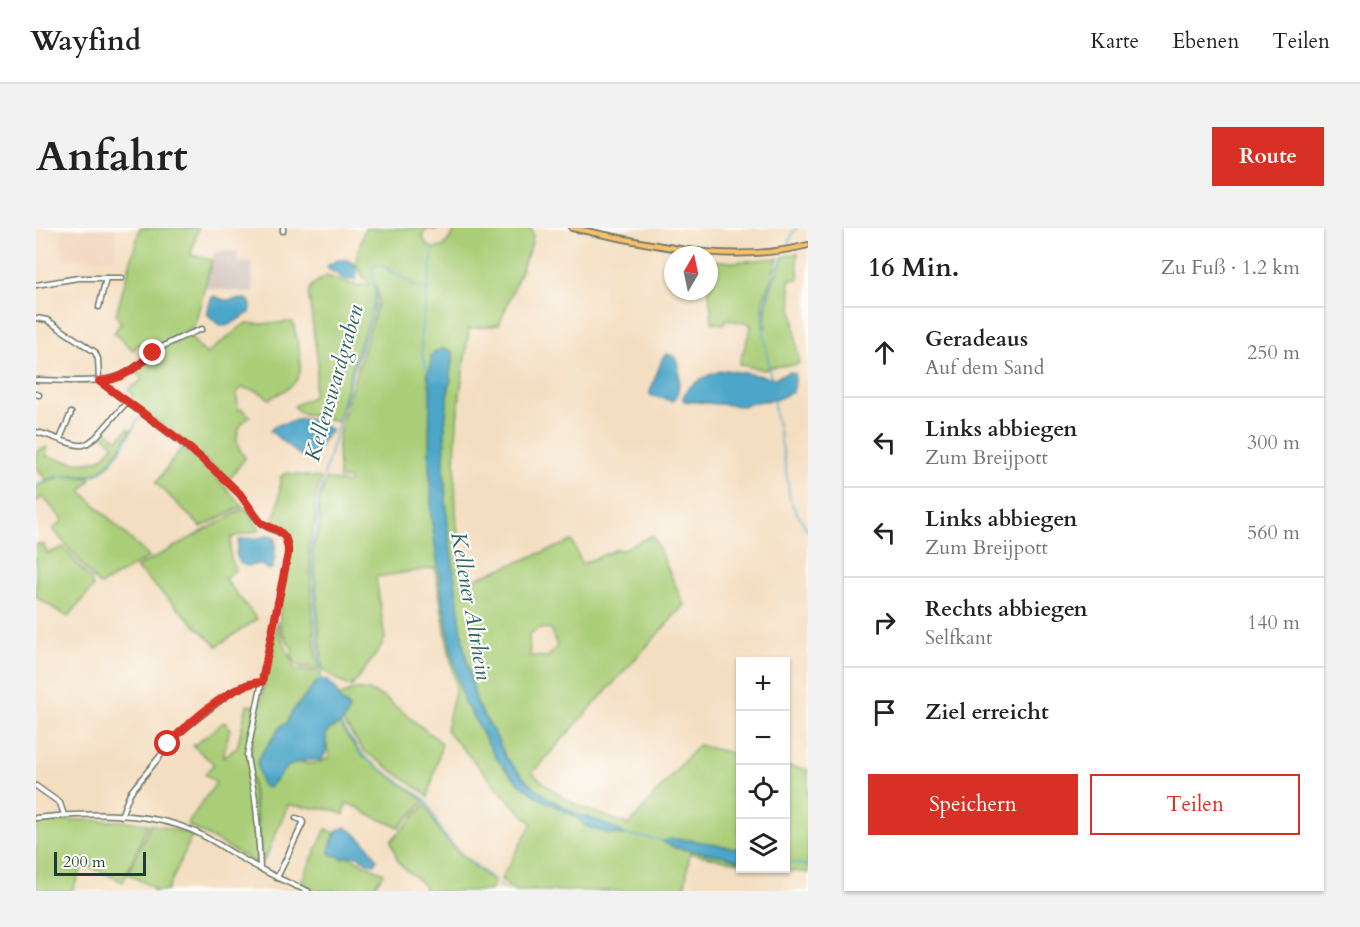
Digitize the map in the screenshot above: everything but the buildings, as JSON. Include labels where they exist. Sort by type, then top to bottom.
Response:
[{"type":"main road","points":[[572,228],[668,248],[740,254],[769,252],[808,245]]},
{"type":"street","points":[[36,285],[78,278],[123,278]]},
{"type":"street","points":[[99,307],[106,278]]},
{"type":"street","points":[[36,318],[46,321],[94,352],[98,359],[99,381],[180,440],[240,494],[261,523],[279,531],[285,537],[288,554],[247,755],[256,811],[260,869]]},
{"type":"street","points":[[36,380],[104,381],[128,373],[175,339],[202,329]]},
{"type":"street","points":[[36,432],[75,445],[83,445],[96,437],[126,402]]},
{"type":"street","points":[[60,439],[71,413]]},
{"type":"street","points":[[121,816],[130,793],[179,733],[230,693],[248,684],[262,682]]},
{"type":"street","points":[[36,786],[60,803],[64,815]]},
{"type":"street","points":[[36,818],[64,815],[121,816],[160,821],[186,828],[206,837],[260,869],[308,891]]},
{"type":"street","points":[[277,878],[303,823],[302,820],[296,818]]},
{"type":"shaded area","points":[[116,228],[116,259],[85,258],[63,262],[62,229]]},
{"type":"shaded area","points":[[237,251],[238,263],[252,262],[253,293],[205,288],[214,252]]},
{"type":"green space","points":[[140,228],[198,228],[191,255],[212,260],[195,324],[151,353],[139,344],[133,350],[114,333],[121,323],[116,315]]},
{"type":"green space","points":[[365,228],[437,228],[436,230],[428,229],[422,235],[426,244],[434,249],[444,246],[457,228],[530,228],[532,230],[532,243],[499,325],[469,329],[457,421],[455,462],[457,522],[464,583],[572,541],[582,564],[618,549],[620,551],[653,535],[684,605],[532,773],[576,805],[629,825],[698,745],[736,754],[736,848],[691,840],[676,848],[725,856],[736,860],[736,862],[690,853],[684,891],[513,891],[501,879],[532,823],[446,730],[456,686],[435,568],[376,577],[385,639],[352,686],[325,671],[322,666],[313,549],[320,527],[319,502],[327,479],[347,483],[350,481],[339,478],[338,444],[347,403],[378,302],[378,290],[375,285],[373,309],[349,378],[338,421],[300,413],[294,406],[312,397],[318,364],[309,297],[310,289],[327,276],[357,286],[369,284],[355,263]],"holes":[[[446,349],[453,358],[445,424],[444,471],[448,528],[464,647],[475,697],[506,758],[528,782],[550,799],[581,816],[623,833],[610,834],[586,826],[573,815],[538,797],[518,782],[504,768],[465,705],[453,659],[443,604],[431,514],[430,387],[427,373],[430,370],[431,356]],[[539,628],[551,629],[557,646],[548,657],[530,656],[529,635]]]},
{"type":"green space","points":[[798,253],[799,279],[789,280],[799,364],[771,367],[765,370],[741,365],[739,364],[751,328],[750,324],[726,319],[724,324],[712,322],[710,300],[718,300],[718,261],[733,262],[778,258],[763,301],[763,328],[766,327],[766,309],[770,291],[783,257]]},
{"type":"green space","points":[[293,322],[301,362],[298,377],[294,383],[269,399],[250,389],[242,388],[237,392],[238,410],[242,409],[250,416],[241,425],[237,436],[238,446],[245,458],[229,480],[185,442],[128,401],[133,394],[128,390],[142,380],[136,371],[167,346],[189,336],[206,354],[246,323]]},
{"type":"green space","points":[[128,428],[131,430],[114,457],[97,473],[47,480],[36,468],[36,451],[48,447],[46,456],[59,459],[88,462],[100,459],[114,445],[102,434],[105,430],[118,440]]},
{"type":"green space","points":[[182,447],[243,506],[201,527],[156,483]]},
{"type":"green space","points":[[287,473],[321,478],[316,495],[315,522],[309,546],[315,646],[321,669],[297,665],[291,655],[293,648],[286,636],[284,637],[281,623],[281,601],[289,561],[290,542],[285,533],[271,525],[278,507],[281,476]]},
{"type":"green space","points":[[62,476],[90,478],[81,491],[149,557],[101,585],[98,584],[53,529],[63,520],[43,497],[36,502],[36,486]]},
{"type":"green space","points":[[245,508],[260,530],[232,537],[230,554],[236,569],[225,579],[257,619],[217,646],[136,568]]},
{"type":"green space","points":[[36,544],[44,545],[47,553],[63,547],[91,580],[93,587],[68,617],[36,597]]},
{"type":"green space","points":[[277,622],[295,669],[321,672],[320,680],[312,686],[291,714],[288,723],[282,725],[258,759],[261,781],[270,786],[291,764],[315,763],[329,758],[325,734],[340,724],[360,754],[425,801],[399,827],[346,803],[344,815],[334,810],[288,805],[263,862],[249,759]]},
{"type":"green space","points":[[354,689],[367,690],[383,697],[442,743],[428,797],[364,751],[343,722],[348,712],[339,697]]},
{"type":"green space","points":[[247,705],[256,706],[248,748],[258,843],[255,863],[187,824],[216,783],[205,774],[214,764],[193,746],[224,722],[230,728],[223,757],[237,748]]},
{"type":"green space","points":[[790,767],[808,770],[808,873],[790,871]]},
{"type":"green space","points":[[426,804],[435,823],[455,849],[494,881],[490,891],[424,891],[425,886],[398,861],[391,841]]},
{"type":"green space","points":[[65,820],[148,824],[123,882],[84,864],[72,891],[36,891],[36,823]]},
{"type":"green space","points":[[151,824],[192,836],[167,891],[153,891],[154,888],[128,874]]},
{"type":"green space","points":[[326,829],[335,833],[330,847],[332,854],[345,858],[347,856],[384,873],[373,888],[376,891],[317,891],[300,884]]},
{"type":"water","points":[[338,260],[347,260],[355,265],[356,280],[347,280],[328,269],[327,266]]},
{"type":"water","points":[[214,296],[224,300],[247,299],[250,302],[250,313],[222,326],[207,314]]},
{"type":"water","points":[[442,349],[453,353],[445,424],[444,471],[448,528],[464,647],[475,697],[506,758],[528,782],[550,799],[624,835],[610,834],[588,827],[573,815],[538,797],[518,782],[496,758],[465,705],[453,659],[443,604],[431,514],[430,387],[427,372],[430,370],[431,356]]},
{"type":"water","points":[[667,354],[675,357],[679,372],[676,398],[672,401],[650,395],[663,357]]},
{"type":"water","points":[[726,370],[775,378],[789,372],[794,373],[793,392],[775,400],[742,406],[684,401],[683,397],[686,392],[696,383],[714,373]]},
{"type":"water","points":[[299,419],[316,422],[331,430],[316,452],[308,457],[301,456],[270,431]]},
{"type":"water","points":[[270,535],[275,537],[275,557],[272,569],[267,569],[260,564],[247,566],[240,563],[236,554],[239,540]]},
{"type":"water","points":[[320,680],[333,686],[339,699],[348,706],[349,711],[343,722],[327,731],[326,750],[321,760],[301,761],[287,767],[268,788],[263,786],[258,759],[282,725],[288,722],[293,711],[312,686]]},
{"type":"water","points":[[345,827],[368,846],[377,860],[375,864],[358,856],[342,858],[329,853],[337,830]]},
{"type":"water","points":[[691,840],[736,848],[736,860],[676,848],[663,842]]},
{"type":"waterway","points":[[789,243],[797,228]]},
{"type":"waterway","name":"Kellener Altrhein","points":[[428,371],[422,354],[421,334],[433,249]]},
{"type":"waterway","points":[[772,378],[766,346],[764,315],[769,291],[783,256]]},
{"type":"waterway","name":"Kellenswardgraben","points":[[324,476],[351,378],[374,307],[377,291],[372,274],[373,267],[381,265],[409,282]]},
{"type":"waterway","name":"Kellenswardgraben","points":[[411,283],[416,287],[427,289]]},
{"type":"waterway","points":[[773,398],[775,412]]},
{"type":"waterway","points":[[775,414],[790,500]]},
{"type":"waterway","points":[[36,486],[60,477],[88,477],[99,473],[119,452],[139,418]]},
{"type":"waterway","name":"Kellenswardgraben","points":[[321,669],[311,553],[317,529],[318,501],[324,478]]},
{"type":"waterway","points":[[791,503],[808,531]]},
{"type":"waterway","name":"Kellenswardgraben","points":[[320,681],[321,672]]},
{"type":"waterway","name":"Kellenswardgraben","points":[[341,723],[357,747]]},
{"type":"waterway","name":"Kellenswardgraben","points":[[358,749],[368,760],[426,800],[447,838],[466,858],[495,881]]},
{"type":"waterway","name":"Kellener Altrhein","points":[[623,834],[666,841]]},
{"type":"waterway","name":"Kellener Altrhein","points":[[790,863],[808,866]]},
{"type":"waterway","name":"Kellenswardgraben","points":[[498,884],[508,891]]},
{"type":"route","points":[[153,353],[128,373],[99,381],[180,440],[209,465],[240,494],[261,523],[284,535],[288,548],[262,682],[248,684],[230,693],[190,723],[168,744]]}]
